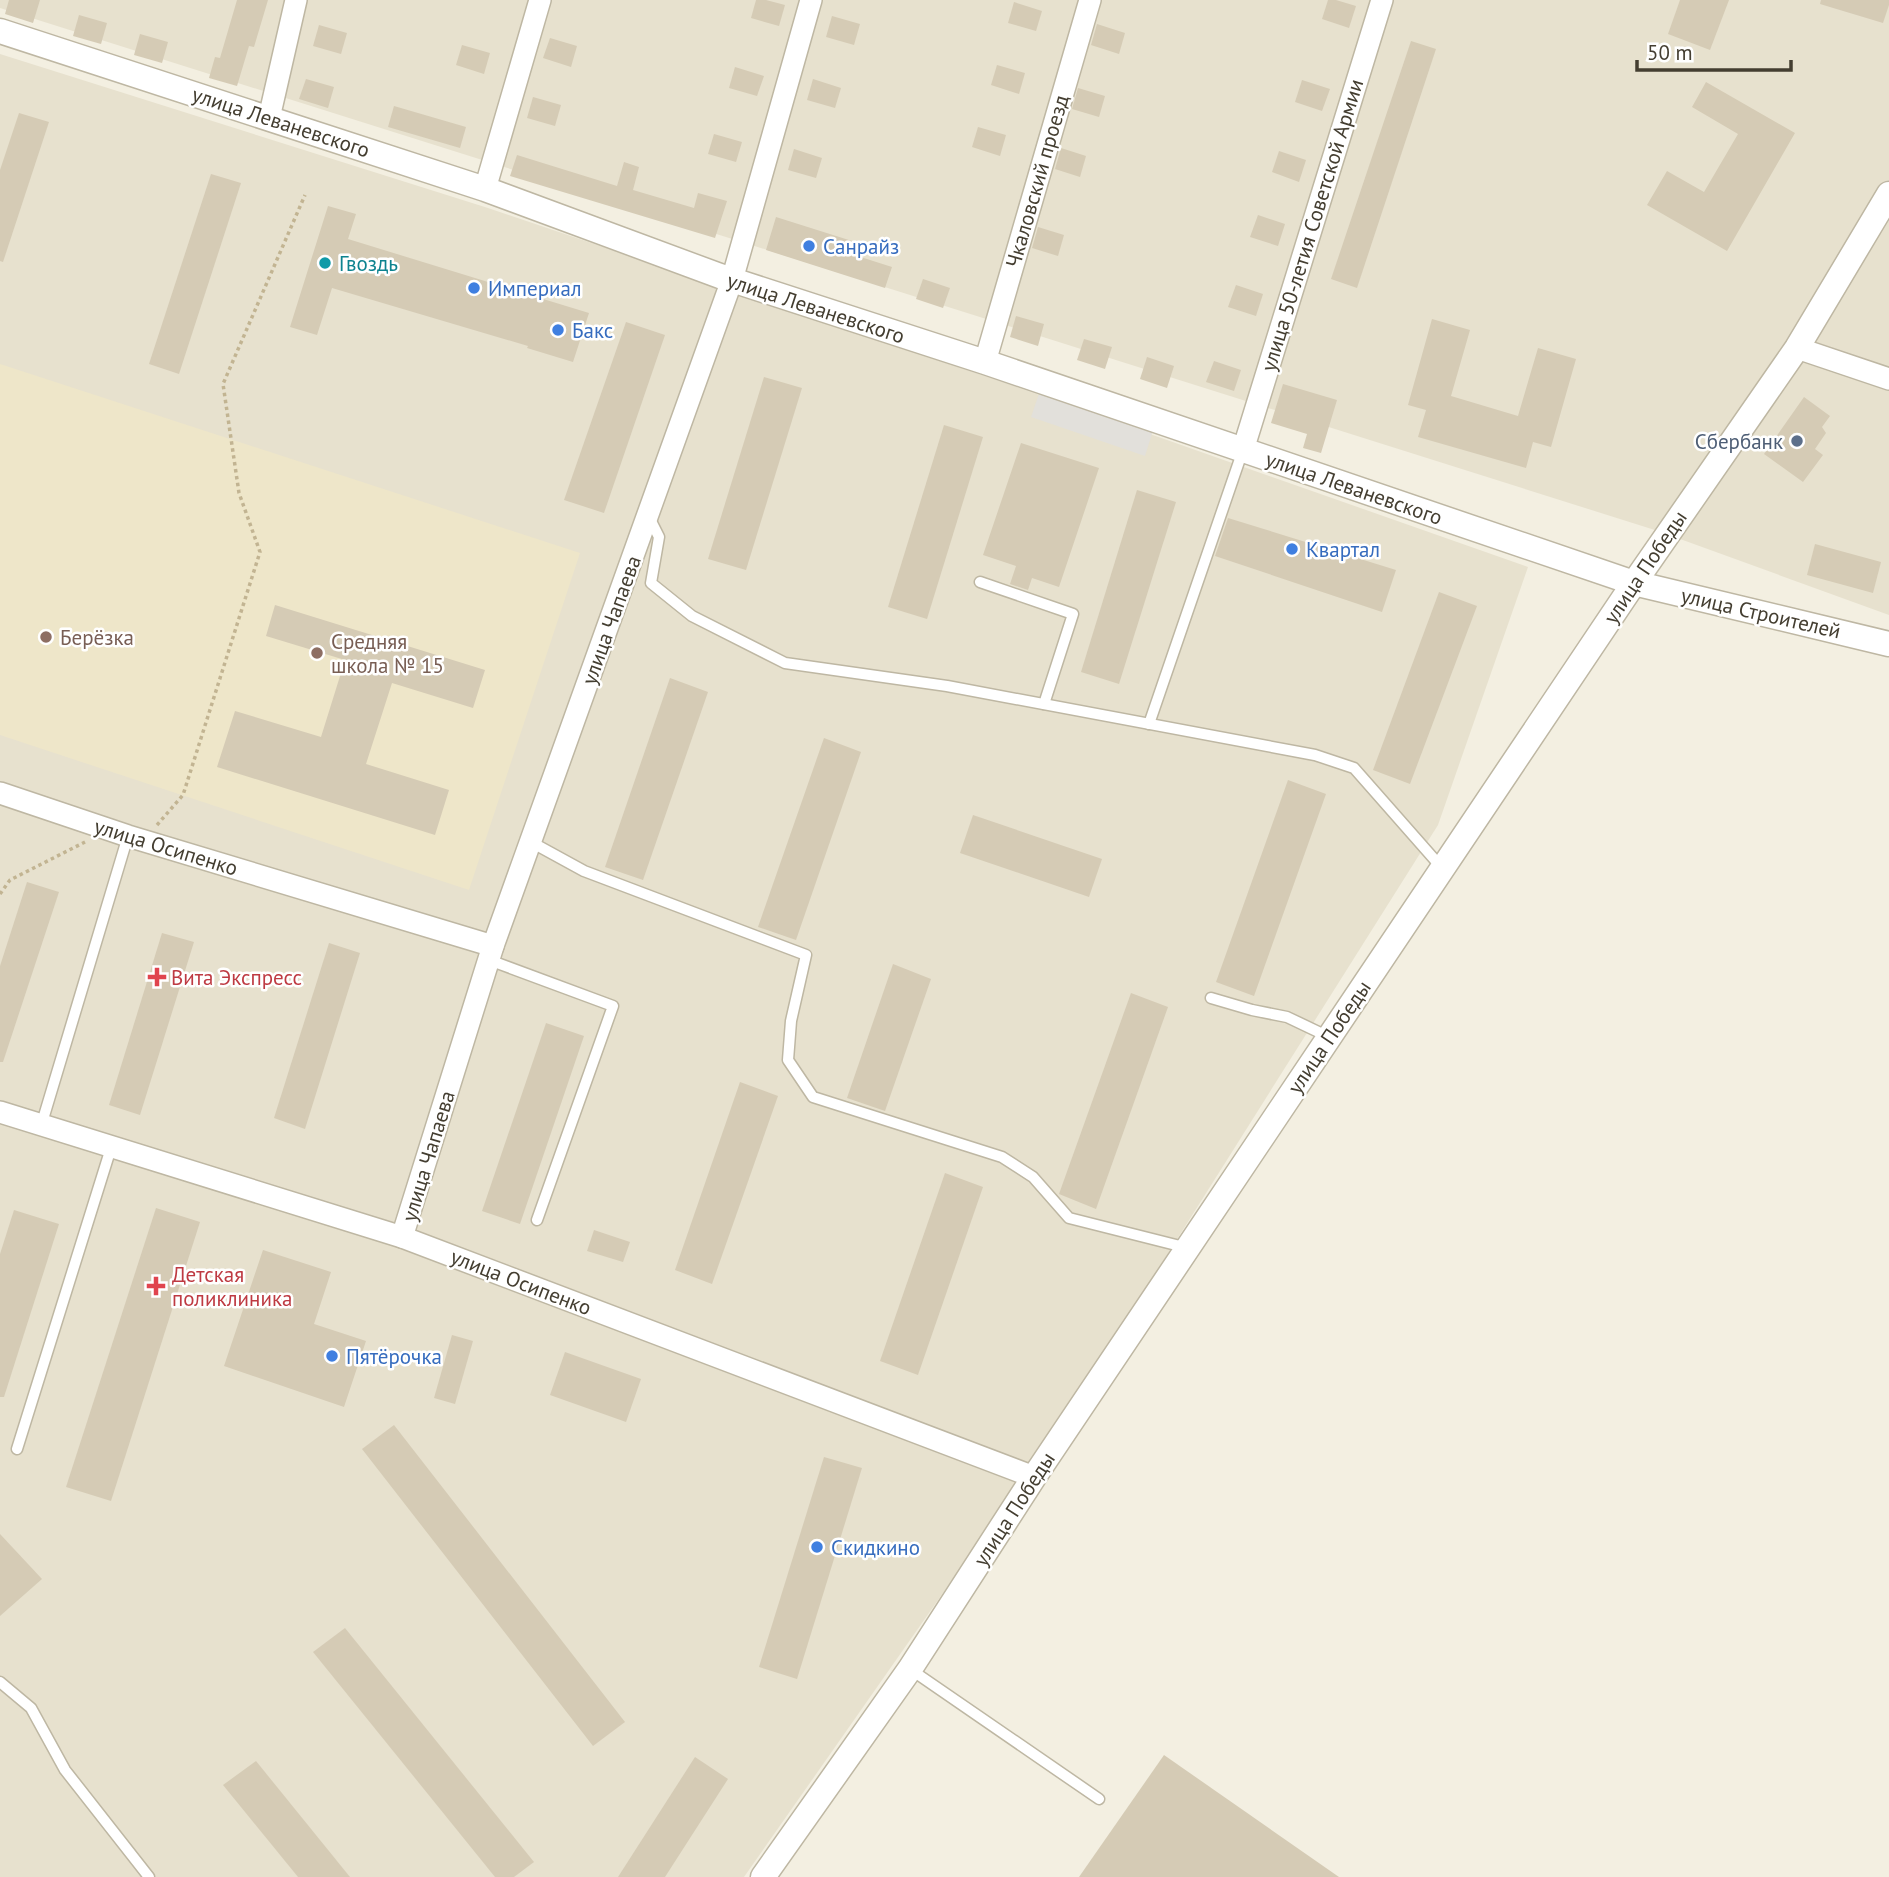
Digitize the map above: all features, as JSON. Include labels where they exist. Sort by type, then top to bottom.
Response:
[{"type":"street","points":[[269,118],[296,0]]},
{"type":"street","points":[[485,189],[540,0]]},
{"type":"street","name":"улица Чапаева","points":[[402,1237],[491,953],[732,280],[811,0]]},
{"type":"street","name":"Чкаловский проезд","points":[[985,362],[1090,0]]},
{"type":"street","name":"улица 50-летия Советской Армии","points":[[1243,450],[1382,0]]},
{"type":"street","name":"улица Леваневского","points":[[0,31],[485,189],[732,280],[985,362],[1634,583]]},
{"type":"street","name":"улица Победы","points":[[763,1877],[910,1669],[1034,1477],[1442,868],[1634,583],[1797,348],[1889,194]]},
{"type":"street","points":[[1797,348],[1889,379]]},
{"type":"street","name":"улица Строителей","points":[[1634,583],[1889,644]]},
{"type":"street","name":"улица Осипенко","points":[[0,793],[491,953]]},
{"type":"street","name":"улица Осипенко","points":[[0,1112],[402,1237],[1034,1477]]},
{"type":"lane","points":[[1149,724],[1243,450]]},
{"type":"lane","points":[[648,514],[659,537],[652,583],[692,616],[785,663],[947,686],[1315,755],[1354,768],[1442,868]]},
{"type":"lane","points":[[981,582],[1073,614],[1044,704]]},
{"type":"lane","points":[[41,1126],[119,833]]},
{"type":"lane","points":[[531,842],[584,871],[806,955],[791,1021],[788,1060],[813,1097],[1002,1157],[1033,1177],[1069,1218],[1188,1248]]},
{"type":"lane","points":[[491,953],[612,1006],[537,1220]]},
{"type":"lane","points":[[1211,998],[1287,1017],[1329,1037]]},
{"type":"lane","points":[[17,1449],[111,1148]]},
{"type":"lane","points":[[910,1669],[1099,1799]]},
{"type":"lane","points":[[0,1682],[32,1709],[65,1770],[149,1877]]},
{"type":"path","points":[[156,826],[183,795],[260,552],[239,493],[223,384],[305,195]]},
{"type":"path","points":[[0,894],[10,880],[119,833]]},
{"type":"shaded area","points":[[0,0],[1889,0],[1889,615],[1658,531],[0,8]]},
{"type":"shaded area","points":[[0,54],[488,208],[1011,385],[1528,567],[1438,825],[1053,1436],[744,1877],[0,1877]]},
{"type":"shaded area","name":"Средняя школа № 15","points":[[0,364],[580,553],[469,890],[0,735]]},
{"type":"shaded area","points":[[1042,385],[1156,421],[1145,456],[1031,417]]},
{"type":"building","points":[[9,0],[40,0],[33,23],[5,14]]},
{"type":"building","points":[[237,0],[268,0],[254,47],[249,46],[237,86],[209,78],[215,57],[220,58]]},
{"type":"building","points":[[756,0],[785,5],[779,26],[751,18]]},
{"type":"building","points":[[1328,0],[1356,6],[1349,28],[1322,19]]},
{"type":"building","points":[[1680,0],[1729,0],[1710,50],[1668,34]]},
{"type":"building","points":[[1821,0],[1889,0],[1889,5],[1883,23],[1820,4]]},
{"type":"building","points":[[1014,2],[1042,11],[1036,31],[1008,23]]},
{"type":"building","points":[[79,15],[107,23],[101,44],[73,36]]},
{"type":"building","points":[[832,16],[860,24],[854,45],[826,37]]},
{"type":"building","points":[[1097,24],[1125,33],[1119,54],[1091,45]]},
{"type":"building","points":[[319,25],[347,33],[341,54],[313,46]]},
{"type":"building","points":[[140,34],[168,42],[162,63],[134,55]]},
{"type":"building","points":[[550,38],[577,46],[571,67],[543,58]]},
{"type":"building","points":[[1411,41],[1436,49],[1357,288],[1331,279]]},
{"type":"building","points":[[462,45],[490,53],[484,74],[456,65]]},
{"type":"building","points":[[997,65],[1025,73],[1019,94],[991,85]]},
{"type":"building","points":[[735,67],[764,76],[757,96],[729,88]]},
{"type":"building","points":[[306,79],[334,87],[328,108],[299,99]]},
{"type":"building","points":[[813,79],[841,88],[835,108],[807,100]]},
{"type":"building","points":[[1302,80],[1330,89],[1322,111],[1295,102]]},
{"type":"building","points":[[1706,82],[1795,133],[1727,251],[1647,205],[1667,171],[1704,192],[1738,134],[1692,107]]},
{"type":"building","points":[[1078,88],[1105,96],[1099,117],[1072,109]]},
{"type":"building","points":[[533,97],[561,105],[555,126],[527,118]]},
{"type":"building","points":[[394,106],[466,127],[460,148],[388,127]]},
{"type":"building","points":[[19,113],[49,122],[3,262],[0,261],[0,170]]},
{"type":"building","points":[[978,127],[1006,135],[1000,156],[972,147]]},
{"type":"building","points":[[714,134],[742,142],[736,162],[708,154]]},
{"type":"building","points":[[1061,148],[1086,156],[1080,177],[1055,169]]},
{"type":"building","points":[[794,149],[822,158],[816,178],[788,170]]},
{"type":"building","points":[[1279,151],[1306,160],[1299,182],[1272,172]]},
{"type":"building","points":[[517,155],[617,186],[624,162],[639,167],[633,190],[694,208],[698,193],[727,201],[715,238],[510,176]]},
{"type":"building","points":[[211,174],[241,183],[179,374],[149,364]]},
{"type":"building","points":[[328,206],[356,214],[348,239],[589,313],[573,362],[332,288],[317,335],[290,327]]},
{"type":"building","points":[[1258,215],[1285,224],[1278,246],[1250,237]]},
{"type":"building","name":"Санрайз","points":[[776,217],[852,241],[848,253],[892,267],[885,288],[766,250]]},
{"type":"building","points":[[1038,227],[1064,235],[1058,256],[1032,248]]},
{"type":"building","points":[[923,279],[950,288],[943,308],[916,299]]},
{"type":"building","points":[[1236,285],[1263,294],[1256,316],[1228,307]]},
{"type":"building","points":[[1016,316],[1044,324],[1038,346],[1010,337]]},
{"type":"building","points":[[1432,319],[1470,330],[1451,396],[1518,416],[1538,348],[1576,359],[1551,447],[1533,442],[1526,468],[1418,437],[1426,410],[1408,405]]},
{"type":"building","points":[[626,322],[665,335],[604,513],[564,500]]},
{"type":"building","points":[[1084,339],[1112,347],[1105,369],[1077,360]]},
{"type":"building","points":[[1147,357],[1174,366],[1167,388],[1140,379]]},
{"type":"building","points":[[1214,361],[1241,370],[1234,391],[1206,382]]},
{"type":"building","points":[[764,377],[802,388],[746,570],[708,559]]},
{"type":"building","points":[[1283,384],[1337,400],[1321,453],[1303,448],[1307,434],[1271,423]]},
{"type":"building","name":"Сбербанк","points":[[1804,397],[1830,416],[1822,427],[1826,433],[1815,449],[1823,455],[1803,482],[1764,454]]},
{"type":"building","points":[[944,425],[983,437],[927,619],[888,607]]},
{"type":"building","points":[[1021,443],[1099,468],[1059,587],[1032,578],[1028,590],[1010,584],[1016,566],[983,555]]},
{"type":"building","points":[[1137,490],[1176,502],[1119,684],[1081,672]]},
{"type":"building","points":[[1228,518],[1396,570],[1382,612],[1215,556]]},
{"type":"building","points":[[1815,544],[1881,562],[1873,593],[1807,575]]},
{"type":"building","points":[[1439,592],[1477,606],[1410,784],[1373,770]]},
{"type":"building","points":[[275,605],[485,670],[473,708],[392,683],[366,764],[449,790],[435,835],[217,767],[235,711],[321,737],[345,660],[266,636]]},
{"type":"building","points":[[670,678],[708,692],[643,880],[605,867]]},
{"type":"building","points":[[824,738],[861,752],[796,940],[758,927]]},
{"type":"building","points":[[1288,780],[1326,794],[1254,996],[1216,982]]},
{"type":"building","points":[[973,815],[1102,859],[1089,897],[960,853]]},
{"type":"building","points":[[27,882],[59,892],[3,1062],[0,1062],[0,966]]},
{"type":"building","points":[[162,933],[194,942],[140,1115],[109,1105]]},
{"type":"building","points":[[329,943],[360,953],[305,1129],[274,1118]]},
{"type":"building","points":[[893,964],[931,979],[885,1111],[847,1098]]},
{"type":"building","points":[[1131,993],[1168,1007],[1096,1209],[1059,1194]]},
{"type":"building","points":[[546,1023],[584,1036],[520,1224],[482,1211]]},
{"type":"building","points":[[740,1082],[778,1096],[712,1284],[675,1270]]},
{"type":"building","points":[[945,1173],[983,1187],[918,1375],[880,1361]]},
{"type":"building","points":[[156,1208],[200,1222],[111,1501],[66,1487]]},
{"type":"building","points":[[14,1210],[59,1224],[4,1397],[0,1397],[0,1254]]},
{"type":"building","points":[[594,1230],[630,1242],[623,1262],[587,1251]]},
{"type":"building","points":[[263,1250],[331,1272],[314,1324],[366,1341],[344,1407],[224,1366]]},
{"type":"building","points":[[452,1335],[473,1341],[455,1404],[434,1398]]},
{"type":"building","points":[[565,1352],[641,1379],[626,1422],[550,1395]]},
{"type":"building","points":[[394,1425],[625,1722],[593,1746],[362,1449]]},
{"type":"building","points":[[824,1457],[862,1468],[797,1679],[759,1667]]},
{"type":"building","points":[[0,1534],[42,1579],[0,1616]]},
{"type":"building","points":[[345,1628],[534,1862],[514,1877],[495,1877],[313,1652]]},
{"type":"building","points":[[1164,1755],[1339,1877],[1079,1877]]},
{"type":"building","points":[[695,1757],[728,1779],[665,1877],[618,1877]]},
{"type":"building","points":[[256,1761],[350,1877],[298,1877],[223,1785]]},
{"type":"place","name":"Санрайз","points":[[809,246]]},
{"type":"place","name":"Гвоздь","points":[[325,263]]},
{"type":"place","name":"Империал","points":[[474,288]]},
{"type":"place","name":"Бакс","points":[[558,330]]},
{"type":"place","name":"Сбербанк","points":[[1797,441]]},
{"type":"place","name":"Квартал","points":[[1292,549]]},
{"type":"place","name":"Берёзка","points":[[46,637]]},
{"type":"place","name":"Средняя школа № 15","points":[[317,653]]},
{"type":"place","name":"Вита Экспресс","points":[[157,977]]},
{"type":"place","name":"Детская поликлиника","points":[[156,1286]]},
{"type":"place","name":"Пятёрочка","points":[[332,1356]]},
{"type":"place","name":"Скидкино","points":[[817,1547]]}]
